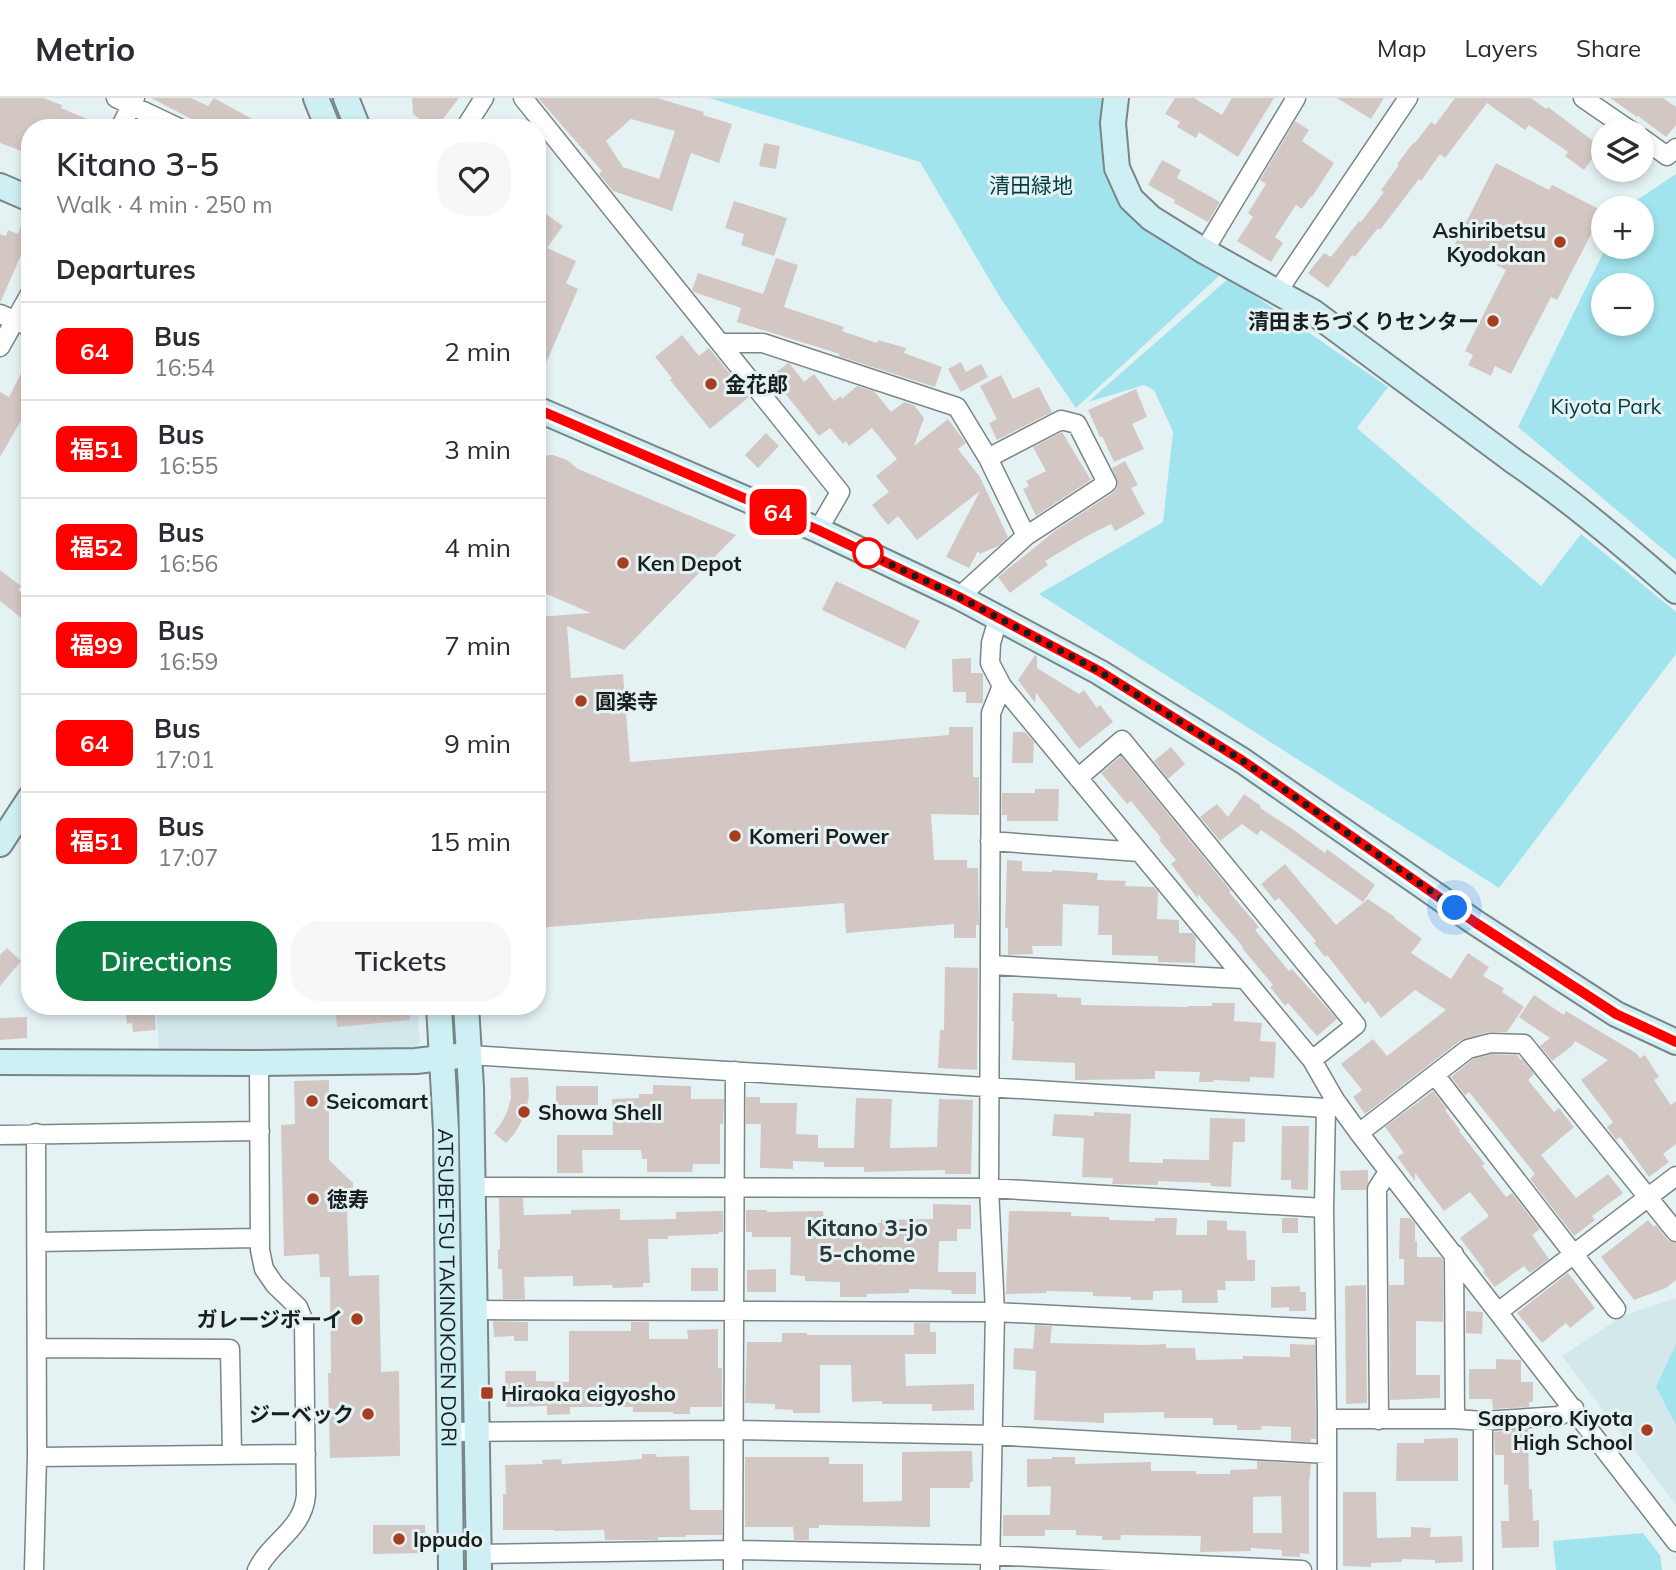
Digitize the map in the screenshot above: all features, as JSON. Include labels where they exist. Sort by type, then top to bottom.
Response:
[{"type":"street","points":[[316,98],[324,119]]},
{"type":"street","points":[[346,98],[354,119]]},
{"type":"street","points":[[471,119],[484,98]]},
{"type":"street","points":[[523,98],[540,119]]},
{"type":"street","points":[[1116,98],[1113,123],[1117,168],[1131,199],[1151,218],[1312,312],[1549,485],[1604,528],[1676,591]]},
{"type":"street","points":[[1204,251],[1296,98]]},
{"type":"street","points":[[1278,291],[1408,98]]},
{"type":"street","points":[[1583,98],[1614,119]]},
{"type":"street","points":[[123,119],[128,100],[163,119]]},
{"type":"street","points":[[546,126],[841,492],[818,530]]},
{"type":"street","points":[[1654,147],[1667,156],[1676,148]]},
{"type":"street","points":[[0,186],[21,195]]},
{"type":"street","points":[[0,347],[15,321]]},
{"type":"street","points":[[722,343],[763,343],[957,407],[988,458],[1026,536]]},
{"type":"street","points":[[546,413],[818,530],[959,597],[1099,671],[1232,754],[1476,923],[1616,1014],[1676,1042]]},
{"type":"street","points":[[959,597],[1026,536],[1107,483],[1077,424],[1060,420],[988,458]]},
{"type":"street","points":[[998,619],[991,643],[990,663],[1002,687],[1312,1060],[1331,1104],[1359,1133],[1676,1542]]},
{"type":"street","points":[[989,1562],[995,1312],[989,1188],[991,713],[1002,687]]},
{"type":"street","points":[[1078,778],[1122,740],[1356,1025],[1312,1060]]},
{"type":"street","points":[[0,844],[21,812]]},
{"type":"street","points":[[990,841],[1139,852]]},
{"type":"street","points":[[990,965],[1243,979]]},
{"type":"street","name":"ATSUBETSU TAKINOKOEN DORI","points":[[440,1015],[446,1130],[451,1570]]},
{"type":"street","name":"ATSUBETSU TAKINOKOEN DORI","points":[[467,1015],[473,1187],[479,1562]]},
{"type":"street","points":[[1359,1133],[1468,1049],[1490,1043],[1524,1044],[1676,1232]]},
{"type":"street","points":[[0,1062],[259,1063],[416,1060],[470,1055],[990,1087],[1331,1104]]},
{"type":"street","points":[[257,1570],[261,1562],[296,1525],[305,1506],[306,1454],[304,1322],[298,1307],[275,1285],[264,1269],[260,1250],[259,1063]]},
{"type":"street","points":[[733,1570],[735,1071]]},
{"type":"street","points":[[1436,1075],[1616,1309]]},
{"type":"street","points":[[1327,1570],[1324,1208],[1331,1104]]},
{"type":"street","points":[[0,1135],[260,1131]]},
{"type":"street","points":[[34,1570],[37,1457],[36,1133]]},
{"type":"street","points":[[1379,1420],[1377,1189],[1388,1172]]},
{"type":"street","points":[[1498,1312],[1676,1176]]},
{"type":"street","points":[[473,1187],[989,1188],[1324,1208]]},
{"type":"street","points":[[37,1242],[260,1238]]},
{"type":"street","points":[[1454,1254],[1455,1419]]},
{"type":"street","points":[[474,1310],[995,1312],[1325,1329]]},
{"type":"street","points":[[37,1348],[230,1349],[232,1455]]},
{"type":"street","points":[[1327,1419],[1483,1421],[1559,1416],[1574,1408]]},
{"type":"street","points":[[1483,1421],[1483,1570]]},
{"type":"street","points":[[449,1432],[734,1430],[992,1435],[1326,1454]]},
{"type":"street","points":[[37,1457],[306,1454]]},
{"type":"street","points":[[479,1562],[734,1550],[989,1562],[1302,1570]]},
{"type":"shaded area","points":[[157,1015],[418,1015],[420,1043],[414,1049],[159,1049]]},
{"type":"shaded area","name":"Sapporo Kiyota High School","points":[[1676,1298],[1676,1505],[1562,1356],[1623,1316]]},
{"type":"green space","name":"清田緑地","points":[[709,98],[1106,98],[1101,136],[1135,222],[1186,251],[1219,276],[1076,408],[1001,299],[920,162]]},
{"type":"green space","name":"Kiyota Park","points":[[1676,174],[1676,560],[1518,427],[1591,278],[1591,336],[1654,336],[1654,273],[1593,273],[1600,259],[1654,259],[1654,196],[1643,196]]},
{"type":"green space","points":[[1229,278],[1388,387],[1357,428],[1541,586],[1581,534],[1676,612],[1676,654],[1499,888],[1039,594],[1163,522],[1173,432],[1154,390],[1144,385],[1088,402]]},
{"type":"green space","points":[[1676,1344],[1676,1425],[1656,1387]]},
{"type":"green space","points":[[1643,1533],[1660,1555],[1662,1570],[1556,1570],[1553,1541]]},
{"type":"building","points":[[0,98],[43,98],[87,119],[21,119],[21,151],[0,143]]},
{"type":"building","points":[[151,98],[191,98],[208,106],[214,98],[252,119],[192,119]]},
{"type":"building","points":[[412,98],[459,98],[443,119],[419,119],[413,114]]},
{"type":"building","points":[[538,98],[657,98],[704,112],[703,115],[732,124],[719,163],[691,153],[672,211],[613,191],[599,174],[602,171]],"holes":[[[631,119],[675,131],[659,179],[623,167],[606,141]]]},
{"type":"building","points":[[1175,98],[1194,98],[1222,115],[1232,98],[1274,98],[1238,157],[1199,132],[1196,138],[1177,127],[1180,122],[1165,114]]},
{"type":"building","points":[[1337,98],[1384,98],[1371,119]]},
{"type":"building","points":[[1455,98],[1531,98],[1546,109],[1548,107],[1591,139],[1591,161],[1584,170],[1565,156],[1568,152],[1529,125],[1525,130],[1487,103],[1445,158],[1440,154],[1380,230],[1378,228],[1355,257],[1352,255],[1328,288],[1308,273],[1324,253],[1331,257],[1384,192],[1381,190],[1414,142],[1431,122],[1435,125]]},
{"type":"building","points":[[1610,98],[1663,98],[1676,107],[1676,125],[1666,137],[1654,128],[1654,119],[1637,117]]},
{"type":"building","points":[[1295,121],[1309,130],[1302,141],[1334,163],[1312,197],[1302,209],[1296,205],[1275,237],[1283,243],[1271,262],[1237,241],[1253,217],[1248,213],[1266,184],[1260,180]]},
{"type":"building","points":[[764,143],[780,146],[776,169],[759,166]]},
{"type":"building","points":[[1162,160],[1181,170],[1177,178],[1220,202],[1208,222],[1148,185]]},
{"type":"building","points":[[1496,163],[1549,190],[1552,185],[1591,205],[1591,234],[1557,300],[1551,297],[1511,374],[1495,366],[1491,376],[1468,365],[1473,355],[1465,351],[1506,270],[1455,244]]},
{"type":"building","points":[[734,201],[787,218],[774,256],[741,245],[744,234],[725,228]]},
{"type":"building","points":[[546,214],[563,226],[547,248],[576,261],[566,283],[578,289],[546,363]]},
{"type":"building","points":[[21,226],[21,255],[0,303],[0,234],[6,236],[8,230],[18,234]]},
{"type":"building","points":[[776,258],[798,265],[784,307],[844,327],[842,331],[877,343],[878,340],[906,348],[904,353],[942,367],[935,387],[737,322],[741,308],[692,290],[698,273],[763,294]]},
{"type":"building","points":[[682,335],[699,356],[709,348],[749,397],[710,429],[655,357]]},
{"type":"building","points":[[961,362],[966,372],[981,364],[988,377],[961,392],[948,369]]},
{"type":"building","points":[[788,363],[804,382],[814,374],[834,401],[841,396],[842,399],[857,386],[874,391],[891,412],[904,402],[914,405],[924,418],[914,446],[948,419],[966,443],[958,449],[980,477],[1008,537],[1000,545],[980,554],[978,551],[969,568],[946,557],[980,491],[917,540],[898,516],[888,525],[872,505],[889,492],[876,476],[897,459],[872,428],[849,446],[846,441],[843,444],[830,428],[819,436],[784,392],[782,394],[769,378]]},
{"type":"building","points":[[21,374],[21,421],[0,457],[0,392],[9,397]]},
{"type":"building","points":[[1001,375],[1013,399],[1039,387],[1052,412],[997,440],[989,423],[997,419],[980,386]]},
{"type":"building","points":[[1136,389],[1147,417],[1132,424],[1144,449],[1114,462],[1088,410]]},
{"type":"building","points":[[1062,432],[1091,480],[1036,516],[1023,489],[1029,486],[1026,481],[1046,471],[1033,447]]},
{"type":"building","points":[[766,433],[779,446],[758,468],[745,455]]},
{"type":"building","name":"Komeri Power","points":[[546,455],[567,460],[578,469],[736,535],[624,650],[567,626],[571,678],[623,674],[630,762],[949,735],[949,727],[973,727],[973,777],[979,777],[979,815],[931,814],[934,860],[967,860],[967,868],[978,868],[979,925],[976,925],[976,938],[954,938],[954,924],[846,933],[844,903],[546,927],[546,616],[591,613],[546,594]]},
{"type":"building","points":[[1125,461],[1138,485],[1131,488],[1145,514],[1115,531],[1111,524],[1087,536],[1045,561],[1048,565],[1010,593],[998,577],[1055,531],[1114,492],[1118,483],[1112,468]]},
{"type":"building","points":[[0,570],[21,586],[18,590],[21,592],[21,618],[0,601]]},
{"type":"building","points":[[836,581],[920,621],[905,649],[822,610]]},
{"type":"building","points":[[1035,655],[1037,668],[1079,694],[1084,690],[1097,708],[1100,705],[1113,722],[1079,749],[1036,693],[1035,703],[1018,680]]},
{"type":"building","points":[[971,658],[971,673],[983,673],[983,703],[966,703],[966,692],[953,692],[952,659]]},
{"type":"building","points":[[1013,732],[1025,732],[1034,742],[1033,763],[1012,763]]},
{"type":"building","points":[[1171,747],[1185,764],[1168,779],[1154,761]]},
{"type":"building","points":[[1121,756],[1259,927],[1255,930],[1289,971],[1292,969],[1337,1019],[1317,1036],[1288,1003],[1285,1006],[1270,987],[1273,985],[1243,947],[1198,894],[1198,899],[1171,864],[1176,860],[1159,840],[1161,838],[1131,801],[1127,804],[1101,773]]},
{"type":"building","points":[[1035,789],[1059,789],[1058,821],[1007,821],[1007,815],[1002,815],[1002,793],[1035,793]]},
{"type":"building","points":[[1244,794],[1261,806],[1260,808],[1325,853],[1327,849],[1375,885],[1363,902],[1261,830],[1257,835],[1242,824],[1220,841],[1200,817],[1217,804],[1228,817]]},
{"type":"building","points":[[1007,860],[1022,861],[1022,871],[1098,873],[1097,880],[1126,881],[1125,886],[1154,887],[1158,892],[1157,919],[1179,920],[1179,933],[1192,933],[1196,938],[1195,963],[1158,962],[1158,956],[1112,955],[1112,935],[1098,935],[1099,906],[1063,904],[1062,946],[1032,946],[1033,954],[1008,955],[1008,928],[1005,928]]},
{"type":"building","points":[[1285,864],[1336,925],[1368,899],[1422,939],[1411,953],[1451,979],[1468,953],[1489,967],[1483,976],[1504,988],[1502,992],[1524,1007],[1507,1032],[1488,1032],[1461,1040],[1365,1114],[1353,1097],[1362,1090],[1341,1064],[1373,1039],[1387,1056],[1446,1010],[1415,990],[1381,1018],[1368,1001],[1365,1004],[1279,898],[1275,901],[1261,884]]},
{"type":"building","points":[[7,948],[21,961],[0,986],[0,955]]},
{"type":"building","points":[[945,967],[978,968],[977,1070],[938,1068],[940,1030],[944,1030]]},
{"type":"building","points":[[1013,993],[1057,994],[1057,997],[1081,998],[1081,1005],[1188,1007],[1235,1003],[1234,1021],[1262,1023],[1260,1041],[1276,1042],[1274,1078],[1250,1077],[1250,1082],[1199,1082],[1200,1072],[1155,1071],[1155,1079],[1075,1080],[1075,1063],[1012,1060]]},
{"type":"building","points":[[1534,995],[1564,1015],[1566,1011],[1640,1058],[1645,1055],[1659,1077],[1654,1080],[1671,1105],[1676,1101],[1676,1144],[1663,1154],[1669,1162],[1649,1177],[1620,1137],[1616,1140],[1607,1127],[1613,1122],[1581,1080],[1608,1060],[1575,1041],[1552,1061],[1540,1046],[1550,1038],[1519,1017]]},
{"type":"building","points":[[126,1015],[155,1015],[156,1030],[133,1032],[132,1023],[127,1024]]},
{"type":"building","points":[[336,1015],[410,1015],[410,1020],[337,1027]]},
{"type":"building","points":[[27,1017],[27,1038],[0,1040],[0,1018]]},
{"type":"building","points":[[1492,1054],[1517,1055],[1522,1059],[1534,1074],[1528,1080],[1554,1112],[1559,1108],[1574,1127],[1541,1155],[1576,1198],[1608,1174],[1623,1193],[1592,1216],[1595,1220],[1574,1236],[1530,1179],[1535,1174],[1469,1092],[1465,1095],[1451,1077],[1473,1059]]},
{"type":"building","points":[[528,1077],[529,1096],[525,1115],[506,1143],[494,1133],[507,1112],[511,1098],[510,1078]]},
{"type":"building","points":[[329,1080],[329,1160],[353,1183],[353,1209],[347,1208],[349,1276],[379,1275],[381,1372],[399,1371],[400,1456],[330,1458],[330,1277],[320,1277],[319,1254],[284,1256],[281,1125],[295,1124],[294,1081]]},
{"type":"building","points":[[653,1085],[691,1086],[691,1099],[724,1099],[723,1124],[720,1124],[720,1164],[693,1164],[692,1172],[647,1172],[647,1159],[642,1159],[641,1150],[582,1150],[583,1173],[557,1173],[557,1135],[613,1135],[612,1099],[639,1098],[639,1094],[653,1094]]},
{"type":"building","points":[[556,1086],[598,1086],[598,1105],[556,1105]]},
{"type":"building","points":[[1433,1091],[1485,1164],[1482,1166],[1506,1197],[1512,1193],[1540,1229],[1532,1235],[1549,1259],[1530,1273],[1524,1266],[1495,1287],[1460,1238],[1489,1216],[1470,1192],[1444,1211],[1415,1173],[1415,1181],[1397,1157],[1404,1153],[1385,1127]]},
{"type":"building","points":[[746,1097],[760,1097],[760,1103],[797,1103],[796,1134],[818,1135],[818,1148],[854,1148],[856,1098],[892,1099],[890,1148],[937,1147],[939,1099],[973,1100],[971,1174],[945,1174],[945,1170],[864,1172],[864,1167],[824,1167],[824,1162],[793,1161],[793,1169],[760,1168],[761,1124],[746,1124]]},
{"type":"building","points":[[1094,1112],[1131,1114],[1129,1162],[1163,1163],[1163,1159],[1209,1160],[1210,1118],[1245,1119],[1245,1142],[1233,1142],[1231,1187],[1211,1186],[1211,1183],[1158,1181],[1158,1185],[1112,1184],[1113,1178],[1082,1177],[1084,1138],[1052,1136],[1054,1114],[1094,1116]]},
{"type":"building","points":[[1282,1126],[1309,1126],[1308,1190],[1291,1189],[1291,1180],[1281,1180]]},
{"type":"building","points":[[1368,1170],[1366,1190],[1341,1190],[1340,1171]]},
{"type":"building","points":[[499,1198],[523,1198],[524,1215],[620,1209],[620,1220],[676,1219],[676,1212],[723,1211],[723,1232],[648,1239],[650,1283],[643,1283],[643,1287],[573,1286],[573,1276],[524,1277],[525,1299],[503,1299],[502,1269],[498,1269]]},
{"type":"building","points":[[933,1204],[971,1205],[971,1229],[957,1229],[957,1241],[939,1241],[938,1272],[976,1272],[976,1294],[952,1294],[951,1290],[909,1289],[909,1293],[840,1297],[840,1282],[805,1281],[805,1276],[790,1275],[791,1237],[752,1237],[752,1232],[746,1232],[746,1210],[823,1211],[824,1223],[881,1223],[881,1220],[933,1219]]},
{"type":"building","points":[[1009,1211],[1071,1212],[1071,1216],[1109,1217],[1109,1220],[1155,1221],[1155,1218],[1177,1218],[1176,1235],[1207,1235],[1207,1220],[1227,1221],[1227,1230],[1246,1231],[1247,1260],[1255,1260],[1255,1281],[1225,1281],[1226,1290],[1217,1290],[1218,1303],[1182,1303],[1182,1290],[1153,1291],[1153,1300],[1093,1296],[1093,1292],[1006,1294]]},
{"type":"building","points":[[1282,1218],[1298,1218],[1298,1233],[1282,1233]]},
{"type":"building","points":[[1400,1218],[1410,1218],[1415,1223],[1417,1257],[1441,1257],[1443,1260],[1443,1322],[1416,1321],[1416,1375],[1440,1375],[1440,1398],[1390,1400],[1389,1285],[1404,1285],[1404,1259],[1399,1259]]},
{"type":"building","points":[[1648,1220],[1654,1227],[1656,1225],[1668,1240],[1676,1243],[1676,1280],[1666,1288],[1634,1300],[1601,1257]]},
{"type":"building","points":[[691,1268],[718,1268],[718,1291],[691,1291]]},
{"type":"building","points":[[776,1269],[776,1292],[747,1292],[747,1270]]},
{"type":"building","points":[[1568,1273],[1595,1308],[1570,1328],[1566,1323],[1542,1343],[1517,1313]]},
{"type":"building","points":[[1366,1285],[1367,1403],[1346,1404],[1345,1286]]},
{"type":"building","points":[[1300,1286],[1300,1292],[1306,1292],[1306,1311],[1289,1311],[1289,1307],[1271,1308],[1271,1287]]},
{"type":"building","points":[[1466,1311],[1483,1312],[1482,1334],[1466,1333]]},
{"type":"building","points":[[493,1321],[528,1322],[528,1341],[514,1341],[514,1336],[494,1337]]},
{"type":"building","points":[[631,1322],[649,1322],[649,1339],[688,1339],[687,1330],[718,1329],[722,1407],[690,1407],[690,1414],[673,1414],[633,1412],[633,1407],[570,1407],[570,1414],[547,1415],[547,1406],[506,1407],[505,1371],[536,1371],[536,1381],[569,1382],[569,1331],[631,1331]]},
{"type":"building","points":[[914,1323],[930,1323],[930,1332],[936,1332],[936,1354],[905,1354],[906,1386],[974,1384],[974,1410],[932,1411],[932,1404],[852,1402],[851,1365],[820,1365],[820,1413],[793,1413],[793,1410],[775,1409],[775,1404],[745,1403],[747,1342],[782,1342],[782,1333],[914,1335]]},
{"type":"building","points":[[1035,1325],[1052,1326],[1050,1343],[1166,1344],[1166,1348],[1195,1348],[1196,1360],[1243,1359],[1243,1356],[1290,1357],[1290,1344],[1315,1345],[1316,1439],[1311,1439],[1311,1442],[1291,1441],[1291,1427],[1262,1426],[1261,1430],[1237,1430],[1237,1425],[1213,1425],[1213,1418],[1164,1418],[1164,1412],[1104,1413],[1104,1423],[1034,1420],[1036,1371],[1013,1369],[1014,1348],[1033,1349]]},
{"type":"building","points":[[1496,1359],[1521,1360],[1521,1382],[1533,1382],[1533,1402],[1529,1402],[1529,1407],[1493,1409],[1492,1399],[1469,1399],[1469,1369],[1496,1369]]},
{"type":"building","points":[[1528,1429],[1529,1489],[1532,1489],[1533,1521],[1539,1520],[1539,1547],[1502,1548],[1501,1521],[1509,1521],[1508,1484],[1504,1485],[1504,1455],[1495,1455],[1494,1432]]},
{"type":"building","points":[[1458,1438],[1458,1481],[1396,1481],[1397,1443],[1424,1443],[1424,1439]]},
{"type":"building","points":[[972,1451],[973,1482],[970,1482],[970,1488],[930,1488],[930,1527],[819,1525],[819,1528],[809,1528],[809,1540],[794,1540],[793,1527],[745,1527],[745,1457],[829,1457],[829,1464],[863,1464],[863,1502],[902,1501],[902,1452]]},
{"type":"building","points":[[642,1454],[656,1454],[657,1457],[689,1456],[690,1510],[722,1510],[722,1535],[658,1537],[658,1540],[605,1540],[604,1530],[503,1530],[505,1465],[543,1464],[542,1460],[561,1459],[562,1464],[642,1459]]},
{"type":"building","points":[[1075,1457],[1075,1464],[1151,1462],[1151,1471],[1196,1471],[1196,1474],[1230,1474],[1230,1470],[1257,1469],[1257,1461],[1311,1464],[1309,1554],[1300,1553],[1300,1557],[1282,1556],[1282,1550],[1251,1548],[1251,1551],[1200,1552],[1201,1536],[1121,1535],[1120,1540],[1102,1540],[1102,1536],[1076,1535],[1076,1530],[1045,1530],[1045,1536],[1003,1536],[1003,1515],[1050,1515],[1051,1486],[1027,1487],[1027,1459]],"holes":[[[1281,1496],[1282,1533],[1253,1533],[1253,1497]]]},
{"type":"building","points":[[1343,1492],[1376,1492],[1377,1538],[1411,1537],[1411,1527],[1431,1528],[1430,1537],[1462,1536],[1463,1562],[1435,1563],[1435,1560],[1402,1559],[1402,1562],[1371,1563],[1371,1567],[1343,1566]]},
{"type":"building","name":"Ippudo","points":[[373,1525],[425,1525],[425,1553],[373,1554]]},
{"type":"bus line","name":"64","points":[[546,413],[818,530],[959,597],[1099,671],[1243,761],[1476,923],[1616,1014],[1676,1042]]},
{"type":"place","name":"Ashiribetsu Kyodokan","points":[[1560,242]]},
{"type":"place","name":"清田まちづくりセンター","points":[[1493,321]]},
{"type":"place","name":"金花郎","points":[[711,384]]},
{"type":"place","name":"Ken Depot","points":[[623,563]]},
{"type":"place","name":"圓楽寺","points":[[581,701]]},
{"type":"place","name":"Komeri Power","points":[[735,836]]},
{"type":"place","name":"Seicomart","points":[[312,1101]]},
{"type":"place","name":"Showa Shell","points":[[524,1112]]},
{"type":"place","name":"徳寿","points":[[313,1199]]},
{"type":"place","name":"ガレージボーイ","points":[[357,1319]]},
{"type":"place","name":"Hiraoka eigyosho","points":[[487,1393]]},
{"type":"place","name":"ジーベック","points":[[368,1414]]},
{"type":"place","name":"Sapporo Kiyota High School","points":[[1647,1430]]},
{"type":"place","name":"Ippudo","points":[[399,1539]]},
{"type":"district","name":"Kitano 3-jo 5-chome","points":[[867,1240]]},
{"type":"route","points":[[868,553],[863,551],[959,597],[1099,671],[1243,761],[1455,908]]}]
